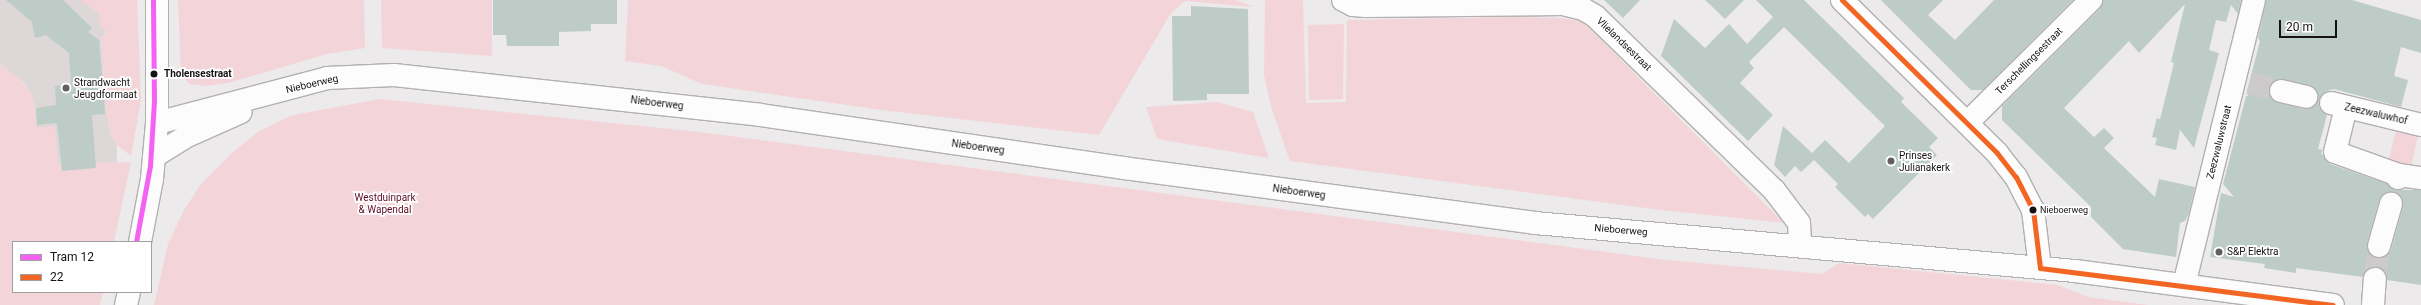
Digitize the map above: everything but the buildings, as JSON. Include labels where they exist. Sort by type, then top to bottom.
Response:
[{"type":"street","points":[[140,241],[155,156],[157,123],[157,0]]},
{"type":"street","name":"Vlielandsestraat","points":[[1343,0],[1353,5],[1366,6],[1562,4],[1583,9],[1595,16],[1774,190],[1799,223],[1800,245]]},
{"type":"street","name":"Terschellingsestraat","points":[[1967,123],[2091,0]]},
{"type":"street","name":"Zeezwaluwstraat","points":[[2184,285],[2242,82],[2254,0]]},
{"type":"street","points":[[1851,3],[1997,153],[2016,177],[2033,210],[2040,268]]},
{"type":"street","name":"Nieboerweg","points":[[157,123],[328,78],[360,75],[409,77],[760,115],[1131,169],[1535,223],[1800,245],[2040,268],[2184,285],[2332,305]]},
{"type":"street","points":[[2281,91],[2306,97]]},
{"type":"street","name":"Nieboerweg","points":[[155,156],[185,137],[240,113],[269,94]]},
{"type":"street","name":"Zeezwaluwhof","points":[[2421,125],[2339,105],[2335,152],[2398,177],[2421,178]]},
{"type":"street","points":[[2379,246],[2391,204]]},
{"type":"street","points":[[2373,305],[2375,279]]},
{"type":"street","points":[[126,305],[129,293]]},
{"type":"shaded area","name":"Strandwacht Jeugdformaat","points":[[0,0],[98,0],[107,32],[101,38],[107,116],[111,134],[117,145],[117,173],[58,174],[36,127],[34,101],[25,84],[0,64]]},
{"type":"green space","points":[[80,0],[137,0],[141,100],[131,156],[117,145],[111,134],[107,116],[101,38],[107,32],[100,27],[99,13]]},
{"type":"green space","points":[[178,0],[364,0],[365,48],[327,54],[228,83],[205,86],[189,84],[181,74]]},
{"type":"green space","points":[[381,0],[492,0],[492,56],[382,48]]},
{"type":"green space","points":[[628,0],[1235,0],[1254,7],[1185,1],[1171,13],[1099,135],[881,110],[702,84],[661,66],[625,61]]},
{"type":"green space","points":[[1265,0],[1303,0],[1306,103],[1346,102],[1347,20],[1512,17],[1560,18],[1582,21],[1784,223],[1661,210],[1290,161],[1271,107],[1264,75]]},
{"type":"green space","points":[[1344,24],[1343,99],[1309,100],[1308,25]]},
{"type":"green space","points":[[0,64],[18,77],[30,92],[34,101],[36,127],[55,126],[58,163],[131,162],[114,241],[12,241],[12,293],[103,293],[100,305],[0,305]]},
{"type":"green space","name":"Westduinpark & Wapendal","points":[[380,99],[700,132],[1667,260],[1822,274],[1839,263],[2058,285],[2088,297],[2149,305],[154,305],[168,244],[184,210],[201,184],[233,152],[259,131],[293,115]]},
{"type":"green space","points":[[1217,102],[1253,112],[1269,158],[1157,139],[1146,107]]},
{"type":"green space","points":[[2396,131],[2418,136],[2410,171],[2387,165]]},
{"type":"tunnel","points":[[2249,83],[2281,91]]},
{"type":"tunnel","points":[[2375,279],[2379,246]]},
{"type":"tram line","name":"12","points":[[136,241],[150,166],[154,100],[153,0]]},
{"type":"transit line","name":"22","points":[[1842,0],[1997,153],[2016,177],[2033,210],[2040,268]]},
{"type":"transit line","name":"22","points":[[2040,268],[2333,305]]},
{"type":"place","name":"Tholensestraat","points":[[154,74]]},
{"type":"place","name":"Strandwacht Jeugdformaat","points":[[66,88]]},
{"type":"place","name":"Prinses Julianakerk","points":[[1891,161]]},
{"type":"place","name":"Nieboerweg","points":[[2033,210]]},
{"type":"place","name":"S&P Elektra","points":[[2219,252]]}]
